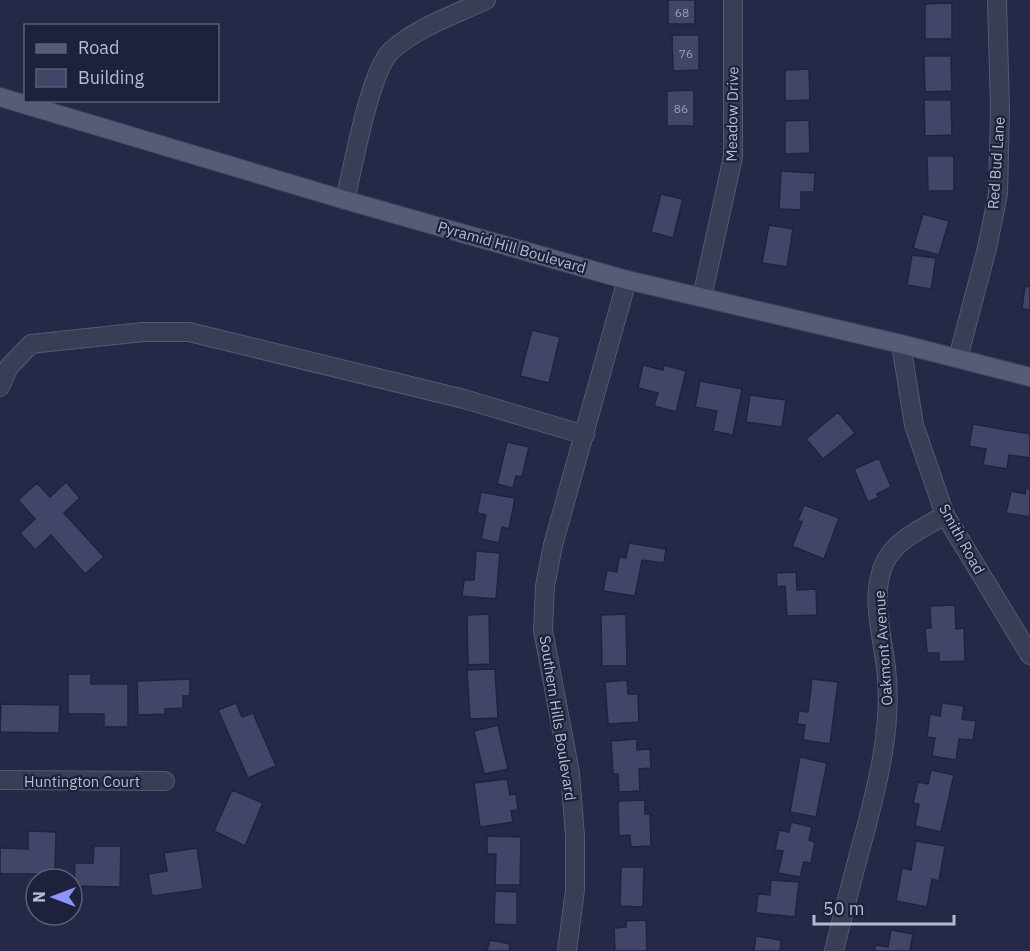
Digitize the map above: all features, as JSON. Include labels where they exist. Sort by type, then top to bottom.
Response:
[{"type":"main road","name":"Pyramid Hill Boulevard","points":[[0,97],[345,200],[627,280],[901,344],[1030,377]]},
{"type":"street","points":[[345,200],[373,82],[389,52],[415,33],[486,0]]},
{"type":"street","name":"Meadow Drive","points":[[702,297],[733,157],[733,0]]},
{"type":"street","name":"Red Bud Lane","points":[[958,358],[987,248],[998,194],[1000,110],[997,0]]},
{"type":"street","name":"Southern Hills Boulevard","points":[[567,951],[575,890],[575,836],[570,773],[543,630],[545,586],[553,545],[627,280]]},
{"type":"street","points":[[0,387],[9,367],[31,344],[143,332],[189,332],[464,399],[585,435]]},
{"type":"street","name":"Smith Road","points":[[901,344],[914,425],[945,515],[1030,656]]},
{"type":"street","name":"Oakmont Avenue","points":[[834,951],[879,777],[887,725],[888,680],[879,606],[879,579],[886,560],[900,542],[945,515]]},
{"type":"street","name":"Huntington Court","points":[[0,780],[165,781]]},
{"type":"building","points":[[668,0],[695,0],[695,24],[668,24]]},
{"type":"building","points":[[952,3],[952,39],[925,39],[925,4]]},
{"type":"building","points":[[672,35],[699,35],[699,70],[673,71]]},
{"type":"building","points":[[924,56],[951,56],[952,91],[925,92]]},
{"type":"building","points":[[809,69],[810,100],[785,101],[785,70]]},
{"type":"building","points":[[694,90],[694,126],[667,126],[667,91]]},
{"type":"building","points":[[924,100],[951,100],[952,135],[925,136]]},
{"type":"building","points":[[809,120],[810,153],[785,154],[785,121]]},
{"type":"building","points":[[927,156],[954,156],[954,191],[928,191]]},
{"type":"building","points":[[781,171],[815,173],[814,192],[801,192],[801,210],[779,209]]},
{"type":"building","points":[[661,194],[683,199],[673,238],[651,232]]},
{"type":"building","points":[[923,214],[949,221],[939,255],[913,248]]},
{"type":"building","points":[[769,225],[793,229],[787,267],[762,263]]},
{"type":"building","points":[[912,255],[936,258],[931,289],[907,285]]},
{"type":"building","points":[[1025,286],[1030,287],[1030,310],[1022,309]]},
{"type":"building","points":[[532,330],[560,337],[549,383],[520,376]]},
{"type":"building","points":[[643,365],[663,370],[664,365],[686,371],[676,412],[654,406],[658,393],[638,388]]},
{"type":"building","points":[[700,381],[742,389],[733,435],[713,431],[717,411],[695,407]]},
{"type":"building","points":[[750,395],[786,400],[782,427],[746,422]]},
{"type":"building","points":[[838,412],[855,433],[823,459],[806,439]]},
{"type":"building","points":[[973,424],[1030,434],[1030,458],[1009,455],[1007,469],[983,465],[986,449],[969,446]]},
{"type":"building","points":[[507,442],[529,447],[522,477],[516,476],[513,488],[497,484]]},
{"type":"building","points":[[879,458],[891,487],[877,494],[878,498],[868,502],[854,469]]},
{"type":"building","points":[[66,482],[80,498],[64,513],[104,557],[85,574],[51,535],[35,550],[20,533],[35,519],[18,500],[37,483],[50,497]]},
{"type":"building","points":[[1026,488],[1030,489],[1030,517],[1006,513],[1011,491],[1025,494]]},
{"type":"building","points":[[481,492],[515,498],[509,529],[502,527],[499,543],[481,539],[486,515],[477,513]]},
{"type":"building","points":[[804,505],[839,518],[824,559],[792,546],[802,522],[798,520]]},
{"type":"building","points":[[629,543],[666,549],[664,563],[642,560],[635,596],[603,591],[607,570],[617,572],[619,557],[626,558]]},
{"type":"building","points":[[476,551],[500,553],[496,599],[462,596],[464,580],[474,580]]},
{"type":"building","points":[[796,572],[797,590],[816,589],[817,615],[787,616],[785,586],[777,587],[776,573]]},
{"type":"building","points":[[955,605],[956,629],[964,628],[965,661],[939,662],[939,653],[927,653],[925,628],[931,628],[930,606]]},
{"type":"building","points":[[489,614],[490,664],[468,665],[467,615]]},
{"type":"building","points":[[626,614],[627,666],[602,666],[601,615]]},
{"type":"building","points":[[495,669],[498,718],[470,719],[467,670]]},
{"type":"building","points":[[68,674],[91,674],[91,684],[128,684],[128,727],[104,727],[104,714],[68,714]]},
{"type":"building","points":[[190,679],[190,696],[183,696],[183,708],[165,709],[165,714],[138,715],[137,681]]},
{"type":"building","points":[[812,679],[838,682],[830,744],[803,740],[805,725],[797,724],[799,711],[808,712]]},
{"type":"building","points":[[627,680],[628,694],[638,694],[639,722],[608,724],[605,682]]},
{"type":"building","points":[[236,703],[242,717],[253,713],[276,766],[248,778],[218,710]]},
{"type":"building","points":[[942,703],[964,706],[962,719],[976,721],[973,740],[959,739],[956,760],[932,756],[935,738],[927,737],[930,714],[940,716]]},
{"type":"building","points":[[1,704],[60,705],[59,733],[0,732]]},
{"type":"building","points":[[498,725],[508,769],[484,774],[474,731]]},
{"type":"building","points":[[637,739],[637,750],[650,749],[651,768],[639,769],[640,791],[619,792],[618,774],[613,774],[611,741]]},
{"type":"building","points":[[800,757],[827,763],[816,817],[790,812]]},
{"type":"building","points":[[931,770],[954,775],[941,832],[915,826],[919,804],[913,803],[918,782],[928,784]]},
{"type":"building","points":[[507,779],[510,795],[516,794],[518,810],[511,811],[513,822],[480,827],[474,783]]},
{"type":"building","points":[[232,790],[263,803],[245,846],[214,831]]},
{"type":"building","points":[[645,800],[645,814],[650,814],[651,846],[631,847],[630,835],[619,836],[618,801]]},
{"type":"building","points":[[791,822],[812,827],[809,840],[815,842],[811,863],[804,862],[800,877],[778,873],[783,851],[775,850],[779,830],[789,832]]},
{"type":"building","points":[[28,831],[56,832],[55,867],[24,867],[24,874],[0,874],[0,848],[28,849]]},
{"type":"building","points":[[487,836],[521,837],[520,885],[495,885],[496,854],[487,854]]},
{"type":"building","points":[[916,841],[945,846],[939,881],[932,879],[927,907],[896,901],[902,868],[911,870]]},
{"type":"building","points":[[94,846],[121,846],[120,887],[84,886],[84,867],[75,867],[75,863],[93,863]]},
{"type":"building","points":[[197,848],[203,889],[152,896],[148,874],[167,871],[164,853]]},
{"type":"building","points":[[621,867],[644,867],[643,907],[620,906]]},
{"type":"building","points":[[771,880],[799,882],[795,917],[756,913],[758,894],[770,895]]},
{"type":"building","points":[[495,891],[517,892],[517,925],[494,924]]},
{"type":"building","points":[[646,920],[647,951],[615,951],[614,928],[626,927],[626,921]]},
{"type":"building","points":[[891,930],[913,934],[910,951],[874,951],[876,945],[888,947]]},
{"type":"building","points":[[756,936],[781,940],[780,951],[754,951]]},
{"type":"building","points":[[490,940],[510,944],[509,951],[487,951]]}]
